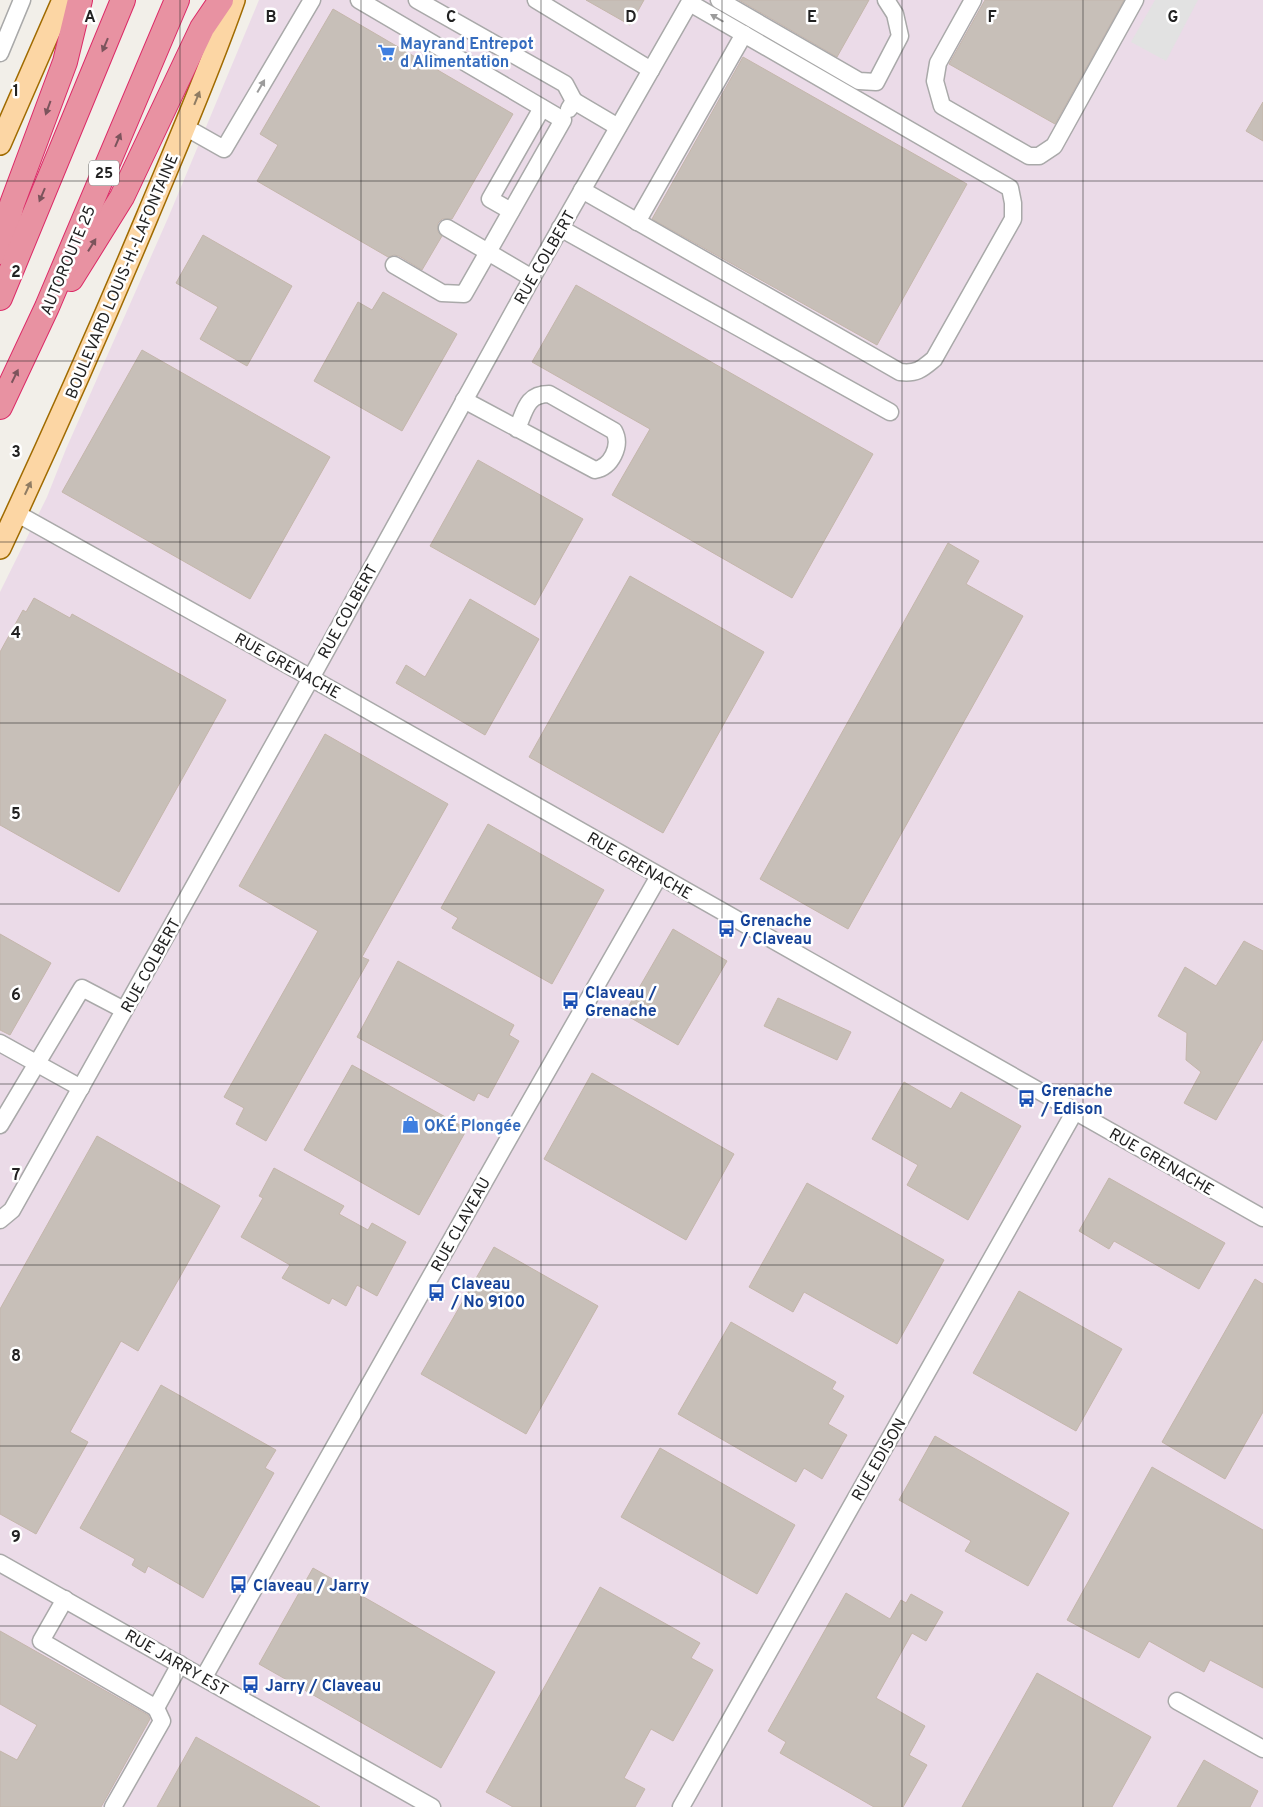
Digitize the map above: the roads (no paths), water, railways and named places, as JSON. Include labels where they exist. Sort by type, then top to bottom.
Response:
[{"type":"highway","points":[[0,252],[12,204],[64,62],[80,0]]},
{"type":"highway","points":[[0,298],[123,0]]},
{"type":"highway","name":"AUTOROUTE 25","points":[[0,407],[30,346],[177,0]]},
{"type":"highway","points":[[30,346],[122,197],[202,28],[221,0]]},
{"type":"main road","points":[[0,144],[63,0]]},
{"type":"main road","name":"BOULEVARD LOUIS-H.-LAFONTAINE","points":[[0,548],[74,387],[185,127],[234,0]]},
{"type":"street","points":[[0,53],[22,0]]},
{"type":"street","points":[[185,127],[224,149],[312,0]]},
{"type":"street","points":[[359,0],[563,120]]},
{"type":"street","points":[[416,0],[565,84],[574,101],[618,127]]},
{"type":"street","points":[[536,0],[651,70]]},
{"type":"street","points":[[720,0],[859,82],[867,83],[876,82],[900,36],[895,14],[886,0]]},
{"type":"street","points":[[973,0],[938,63],[934,81],[942,106],[1029,156],[1039,156],[1054,146],[1135,0]]},
{"type":"street","points":[[582,190],[900,372],[911,373],[921,370],[934,358],[989,263],[1013,219],[1013,203],[1010,188],[744,34],[691,1]]},
{"type":"street","name":"RUE COLBERT","points":[[0,1220],[12,1210],[311,678],[560,228],[691,1]]},
{"type":"street","points":[[638,222],[744,34]]},
{"type":"street","points":[[394,265],[442,293],[464,294],[574,101]]},
{"type":"street","points":[[511,211],[490,199],[542,108]]},
{"type":"street","points":[[447,228],[532,278]]},
{"type":"street","points":[[560,228],[890,412]]},
{"type":"street","points":[[464,400],[517,429],[595,470],[607,465],[618,446],[618,437],[614,431],[549,394],[538,394],[531,398],[517,429]]},
{"type":"street","name":"RUE GRENACHE","points":[[16,513],[311,678],[1263,1218]]},
{"type":"street","name":"RUE CLAVEAU","points":[[204,1677],[659,876]]},
{"type":"street","points":[[0,1125],[82,988],[124,1010]]},
{"type":"street","points":[[0,1043],[80,1088]]},
{"type":"street","name":"RUE EDISON","points":[[681,1807],[1075,1111]]},
{"type":"street","name":"RUE JARRY EST","points":[[0,1563],[432,1807]]},
{"type":"street","points":[[65,1599],[41,1642],[156,1708],[162,1721],[113,1807]]},
{"type":"street","points":[[156,1708],[180,1664]]},
{"type":"street","points":[[1177,1701],[1263,1749]]},
{"type":"place","name":"Mayrand Entrepot d Alimentation","points":[[386,52]]},
{"type":"place","name":"Grenache / Claveau","points":[[726,929]]},
{"type":"place","name":"Claveau / Grenache","points":[[571,1001]]},
{"type":"place","name":"Grenache / Edison","points":[[1027,1099]]},
{"type":"place","name":"OKÉ Plongée","points":[[410,1125]]},
{"type":"place","name":"Claveau / No 9100","points":[[437,1292]]},
{"type":"place","name":"Claveau / Jarry","points":[[239,1585]]},
{"type":"place","name":"Jarry / Claveau","points":[[251,1685]]}]
